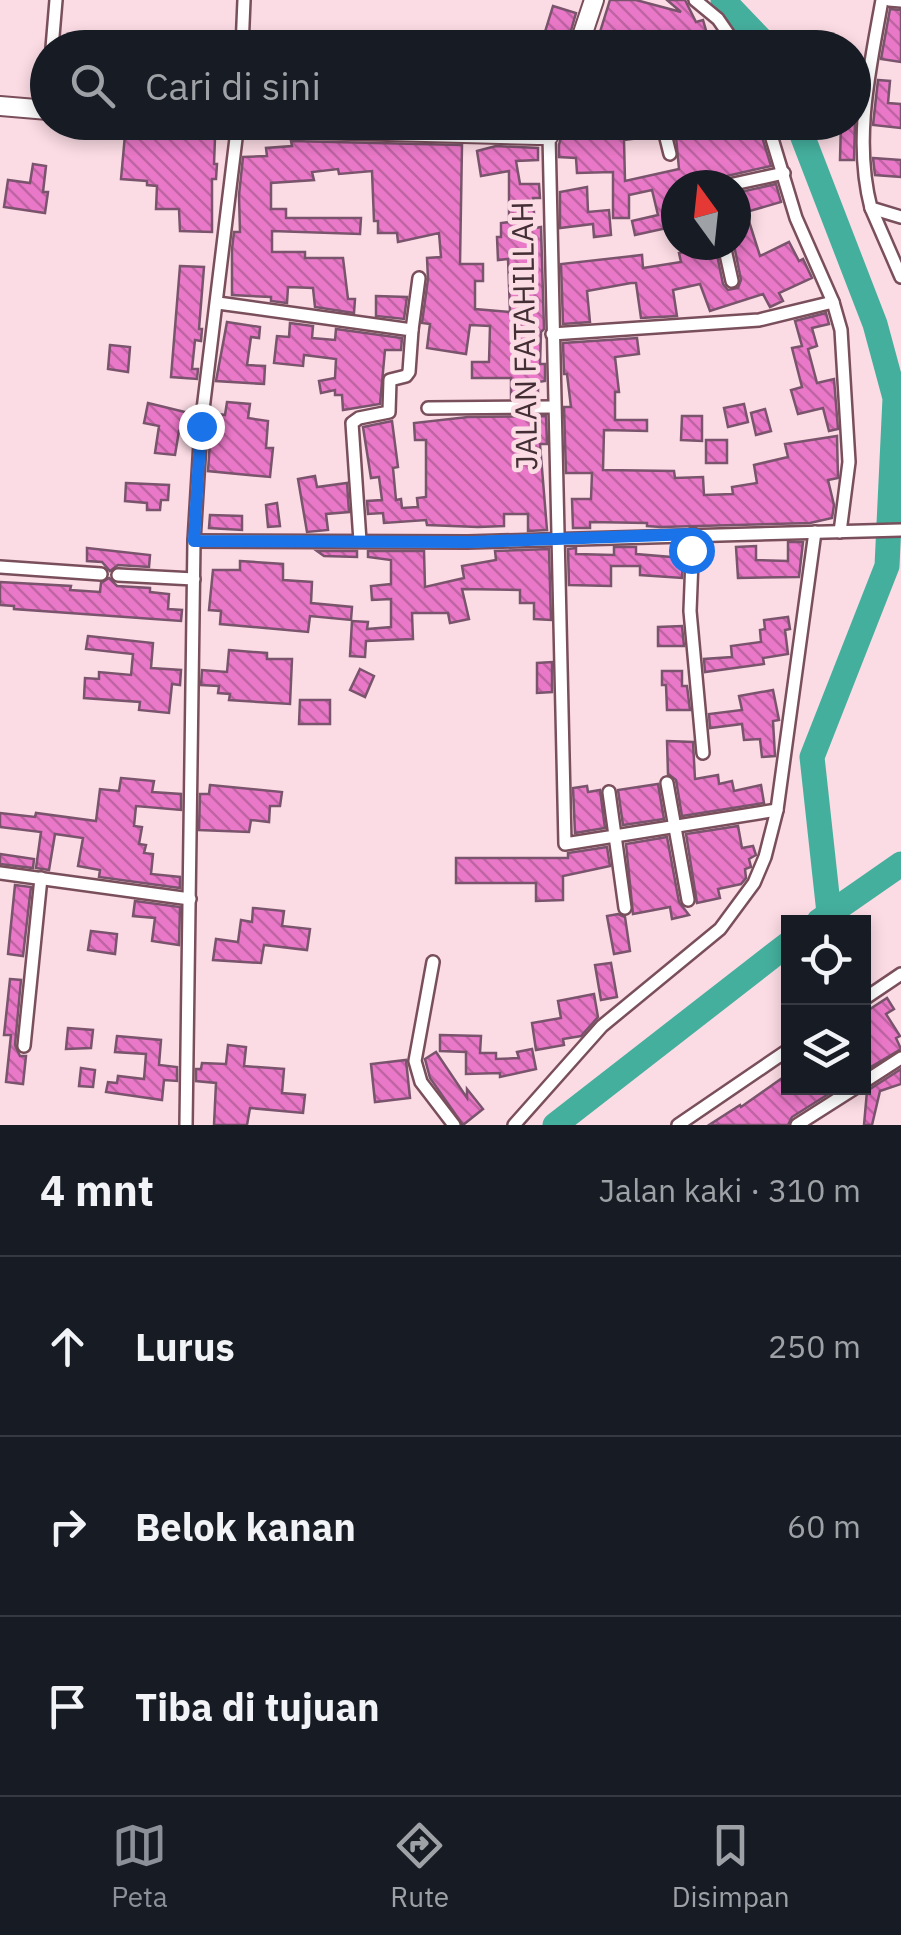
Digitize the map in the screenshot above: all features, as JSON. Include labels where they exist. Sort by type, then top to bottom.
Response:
[{"type":"street","points":[[54,30],[56,0]]},
{"type":"street","points":[[243,30],[244,0]]},
{"type":"street","points":[[584,30],[594,0]]},
{"type":"street","points":[[696,0],[726,30]]},
{"type":"street","points":[[871,79],[885,0],[901,1]]},
{"type":"street","points":[[0,106],[30,108]]},
{"type":"street","points":[[186,1125],[194,541],[201,426],[236,140]]},
{"type":"street","name":"JALAN FATAHILLAH","points":[[551,140],[565,844],[614,837]]},
{"type":"street","points":[[666,140],[670,154]]},
{"type":"street","points":[[774,140],[800,230],[834,302],[843,341],[849,448],[840,532]]},
{"type":"street","points":[[864,140],[864,177],[871,208],[901,277]]},
{"type":"street","points":[[751,181],[784,174]]},
{"type":"street","points":[[871,208],[901,217]]},
{"type":"street","points":[[727,260],[732,281]]},
{"type":"street","points":[[360,541],[352,424],[359,418],[388,412],[390,380],[409,372],[418,278]]},
{"type":"street","points":[[552,334],[760,320],[834,302]]},
{"type":"street","points":[[218,303],[412,330]]},
{"type":"street","points":[[428,408],[554,407]]},
{"type":"street","points":[[194,541],[472,542],[901,530]]},
{"type":"street","points":[[514,1125],[540,1091],[602,1026],[720,930],[740,906],[765,858],[776,810],[815,532]]},
{"type":"street","points":[[693,534],[690,610],[703,752]]},
{"type":"street","points":[[0,568],[101,574]]},
{"type":"street","points":[[118,575],[194,579]]},
{"type":"street","points":[[667,783],[688,900]]},
{"type":"street","points":[[609,792],[625,908]]},
{"type":"street","points":[[614,837],[776,810]]},
{"type":"street","points":[[0,873],[190,899]]},
{"type":"street","points":[[24,1046],[41,878]]},
{"type":"street","points":[[433,962],[415,1061],[420,1082],[454,1125]]},
{"type":"street","points":[[871,994],[901,974]]},
{"type":"street","points":[[678,1125],[781,1055]]},
{"type":"street","points":[[871,1077],[901,1058]]},
{"type":"street","points":[[797,1125],[844,1095]]},
{"type":"building","points":[[610,0],[636,0],[681,12],[667,0],[685,0],[696,22],[703,20],[706,30],[601,30]]},
{"type":"building","points":[[553,6],[576,13],[571,30],[546,30]]},
{"type":"building","points":[[890,9],[901,10],[901,62],[881,59]]},
{"type":"building","points":[[878,80],[890,81],[888,103],[901,104],[901,128],[873,125]]},
{"type":"building","points":[[125,140],[215,140],[212,232],[180,231],[179,209],[156,209],[157,186],[121,179]]},
{"type":"building","points":[[560,140],[624,140],[625,181],[661,173],[661,229],[635,235],[632,221],[658,215],[652,190],[629,195],[629,218],[613,218],[613,172],[577,173],[576,158],[559,157]]},
{"type":"building","points":[[676,140],[763,140],[771,166],[751,171],[674,170],[679,169]]},
{"type":"building","points":[[841,140],[855,140],[854,160],[840,160]]},
{"type":"building","points":[[291,141],[462,145],[460,264],[483,264],[483,281],[475,281],[475,309],[510,312],[508,259],[498,260],[497,237],[501,237],[501,223],[509,222],[509,171],[481,176],[477,151],[496,146],[538,148],[538,160],[516,161],[520,184],[539,184],[540,198],[533,198],[535,228],[541,227],[544,329],[540,364],[545,364],[545,381],[538,382],[538,398],[511,398],[511,378],[472,378],[472,362],[489,362],[490,326],[470,325],[466,354],[427,348],[430,324],[422,323],[427,258],[441,257],[439,233],[398,242],[397,233],[378,233],[372,171],[312,172],[314,180],[271,183],[271,209],[286,209],[286,218],[361,218],[360,234],[272,231],[272,252],[305,252],[305,258],[343,258],[348,299],[355,299],[354,313],[315,307],[313,288],[288,287],[287,303],[271,301],[271,297],[232,295],[232,249],[234,232],[240,232],[243,157],[267,156],[266,148],[292,146]]},
{"type":"building","points":[[873,158],[901,160],[901,177],[875,175]]},
{"type":"building","points":[[33,164],[46,166],[45,213],[4,207],[8,180],[30,183]]},
{"type":"building","points":[[776,184],[781,202],[751,211],[751,190]]},
{"type":"building","points":[[587,187],[588,212],[609,210],[611,235],[594,237],[593,224],[560,228],[560,192]]},
{"type":"building","points":[[751,228],[760,256],[789,242],[812,278],[779,293],[783,301],[770,307],[763,294],[710,311],[700,284],[673,290],[677,316],[641,318],[636,283],[587,291],[590,322],[563,324],[561,264],[642,255],[643,268],[681,260],[718,260],[728,290],[738,288],[741,280],[737,260],[751,260]]},
{"type":"building","points":[[180,266],[204,267],[201,341],[195,340],[192,369],[198,369],[197,379],[171,377]]},
{"type":"building","points":[[376,296],[407,297],[404,319],[376,316]]},
{"type":"building","points":[[826,313],[829,324],[812,328],[817,346],[808,349],[817,383],[834,379],[838,429],[829,431],[823,408],[798,414],[791,390],[802,387],[792,348],[802,346],[795,321]]},
{"type":"building","points":[[227,322],[260,327],[259,338],[251,337],[247,365],[265,366],[264,384],[216,381]]},
{"type":"building","points":[[290,323],[313,326],[312,338],[335,340],[336,329],[402,338],[401,350],[385,350],[380,404],[343,410],[342,395],[335,395],[335,390],[321,393],[319,381],[335,378],[336,359],[304,355],[303,366],[274,363],[277,336],[289,337]]},
{"type":"building","points":[[637,338],[639,354],[615,357],[619,392],[615,392],[615,420],[647,420],[647,431],[604,430],[603,470],[674,471],[675,478],[703,477],[704,495],[733,494],[732,487],[757,483],[754,465],[788,457],[785,444],[837,436],[838,478],[828,480],[834,505],[832,518],[810,523],[661,527],[647,523],[590,522],[590,528],[573,528],[572,499],[591,499],[592,473],[566,473],[564,407],[571,407],[563,343]]},
{"type":"building","points":[[110,345],[130,347],[128,372],[108,369]]},
{"type":"building","points":[[227,402],[250,404],[248,418],[268,421],[266,448],[273,448],[270,477],[208,471],[212,413],[225,415]]},
{"type":"building","points":[[148,403],[193,414],[191,434],[179,431],[175,455],[155,453],[159,426],[144,423]]},
{"type":"building","points":[[744,404],[748,422],[728,427],[724,408]]},
{"type":"building","points":[[765,409],[771,431],[756,435],[751,413]]},
{"type":"building","points":[[546,416],[547,444],[540,444],[547,530],[528,531],[528,514],[504,514],[504,526],[478,527],[427,525],[426,520],[384,523],[383,513],[368,514],[367,501],[382,500],[379,477],[371,478],[363,427],[392,421],[398,467],[393,468],[396,500],[401,499],[402,508],[418,507],[417,498],[426,497],[426,440],[415,440],[414,423],[468,417]]},
{"type":"building","points":[[682,416],[702,416],[702,441],[681,440]]},
{"type":"building","points":[[706,440],[727,440],[727,463],[706,463]]},
{"type":"building","points":[[315,476],[317,487],[347,483],[349,512],[326,514],[328,530],[307,532],[298,479]]},
{"type":"building","points":[[126,483],[169,485],[168,500],[161,500],[160,510],[147,510],[147,503],[125,501]]},
{"type":"building","points":[[277,503],[280,526],[268,527],[266,505]]},
{"type":"building","points":[[210,515],[242,516],[242,530],[209,528]]},
{"type":"building","points":[[788,542],[803,542],[799,577],[738,578],[736,547],[756,546],[756,560],[788,561]]},
{"type":"building","points":[[614,547],[636,547],[636,554],[683,558],[682,578],[640,575],[640,566],[611,566],[611,586],[569,585],[568,549],[576,548],[576,554],[614,555]]},
{"type":"building","points":[[87,548],[150,555],[149,567],[118,565],[110,571],[102,562],[87,561]]},
{"type":"building","points":[[549,549],[551,620],[534,619],[534,603],[520,603],[520,590],[462,589],[469,619],[450,623],[448,613],[412,613],[413,639],[366,641],[365,657],[350,656],[352,621],[368,622],[367,629],[391,627],[391,599],[372,600],[371,586],[391,584],[391,560],[368,557],[368,551],[424,551],[425,587],[464,578],[462,566],[496,560],[495,551]]},
{"type":"building","points":[[317,551],[357,551],[357,557],[324,556]]},
{"type":"building","points":[[240,561],[283,564],[283,580],[312,582],[311,603],[352,607],[351,620],[310,616],[308,632],[220,624],[221,611],[209,610],[213,570],[240,570]]},
{"type":"building","points":[[109,578],[117,586],[150,588],[150,592],[169,594],[168,609],[182,610],[181,621],[0,605],[0,582],[71,586],[70,590],[100,592],[101,583]]},
{"type":"building","points":[[788,617],[788,654],[763,658],[764,664],[705,672],[704,659],[732,657],[731,646],[761,642],[764,620]]},
{"type":"building","points":[[682,626],[684,646],[658,646],[658,627]]},
{"type":"building","points":[[88,636],[153,643],[151,668],[181,670],[180,685],[172,684],[169,713],[139,710],[140,702],[84,698],[85,678],[99,679],[99,672],[131,675],[133,654],[86,649]]},
{"type":"building","points":[[229,650],[267,653],[267,659],[292,659],[290,704],[229,700],[230,694],[218,693],[219,686],[201,685],[202,670],[227,672]]},
{"type":"building","points":[[552,662],[552,692],[537,693],[537,663]]},
{"type":"building","points":[[360,669],[374,676],[365,697],[350,690]]},
{"type":"building","points":[[662,671],[682,671],[682,686],[687,686],[690,710],[667,710]]},
{"type":"building","points":[[773,690],[779,720],[773,721],[775,756],[762,757],[760,739],[744,740],[742,724],[710,728],[709,714],[742,710],[739,696]]},
{"type":"building","points":[[300,700],[330,700],[330,724],[299,724]]},
{"type":"building","points":[[667,741],[693,742],[695,779],[718,775],[719,784],[732,781],[734,791],[761,785],[764,803],[682,816],[676,780],[668,774]]},
{"type":"building","points":[[121,778],[154,781],[152,792],[181,794],[181,810],[136,806],[134,826],[142,827],[139,844],[146,845],[144,853],[153,854],[151,874],[180,877],[180,888],[99,877],[100,870],[78,866],[83,838],[55,834],[49,870],[36,868],[41,832],[0,827],[0,813],[96,821],[100,789],[119,791]]},
{"type":"building","points":[[658,784],[664,819],[623,825],[618,790]]},
{"type":"building","points":[[210,785],[282,792],[280,806],[270,806],[269,822],[251,820],[249,832],[199,830],[200,794],[209,794]]},
{"type":"building","points":[[587,786],[588,792],[600,790],[605,828],[575,833],[573,788]]},
{"type":"building","points":[[738,826],[742,848],[753,846],[756,855],[749,859],[751,867],[745,869],[746,878],[741,884],[718,889],[720,898],[697,903],[686,834]]},
{"type":"building","points":[[667,837],[679,902],[689,915],[672,919],[670,907],[633,914],[626,844]]},
{"type":"building","points":[[607,847],[610,866],[563,876],[563,900],[536,901],[536,883],[456,883],[456,858],[568,858],[568,853]]},
{"type":"building","points":[[0,854],[34,859],[33,868],[0,864]]},
{"type":"building","points":[[15,885],[31,887],[23,956],[8,954]]},
{"type":"building","points":[[135,901],[180,907],[179,945],[152,941],[155,918],[133,916]]},
{"type":"building","points":[[253,908],[284,911],[282,926],[310,929],[307,950],[264,945],[261,963],[213,960],[216,939],[238,942],[241,920],[252,922]]},
{"type":"building","points":[[607,916],[625,917],[630,951],[614,954]]},
{"type":"building","points":[[91,931],[117,934],[115,954],[88,950]]},
{"type":"building","points":[[611,963],[617,997],[601,1000],[595,965]]},
{"type":"building","points":[[10,979],[21,980],[15,1045],[20,1056],[26,1056],[23,1084],[6,1082],[11,1035],[4,1035]]},
{"type":"building","points":[[594,994],[598,1017],[581,1036],[563,1039],[564,1045],[536,1050],[532,1023],[561,1018],[558,1001]]},
{"type":"building","points":[[887,998],[894,1009],[886,1014],[900,1036],[896,1038],[901,1049],[871,1067],[871,1008]]},
{"type":"building","points":[[68,1028],[93,1030],[91,1048],[66,1049]]},
{"type":"building","points":[[440,1035],[481,1036],[480,1053],[496,1053],[496,1059],[519,1058],[517,1052],[532,1049],[536,1069],[500,1077],[500,1073],[466,1074],[466,1052],[440,1051]]},
{"type":"building","points":[[117,1036],[161,1040],[159,1065],[177,1067],[177,1081],[164,1080],[162,1100],[106,1092],[108,1082],[117,1083],[118,1076],[144,1079],[146,1054],[115,1052]]},
{"type":"building","points":[[228,1045],[246,1047],[244,1066],[284,1069],[282,1093],[305,1095],[303,1113],[250,1108],[247,1125],[214,1125],[216,1083],[196,1081],[196,1069],[201,1069],[202,1063],[226,1064]]},
{"type":"building","points":[[436,1052],[467,1098],[467,1089],[483,1109],[463,1125],[430,1078],[425,1059]]},
{"type":"building","points":[[406,1060],[410,1098],[375,1102],[371,1064]]},
{"type":"building","points":[[81,1068],[95,1070],[93,1087],[79,1086]]},
{"type":"building","points":[[901,1069],[901,1084],[880,1091],[872,1125],[864,1125],[867,1095],[871,1095],[871,1088]]},
{"type":"building","points":[[781,1079],[781,1095],[827,1095],[792,1117],[788,1125],[709,1125]]},
{"type":"waterway","points":[[723,0],[752,30]]},
{"type":"waterway","points":[[804,140],[875,324],[895,398],[887,566],[812,757],[829,913]]},
{"type":"waterway","points":[[828,915],[901,864]]},
{"type":"waterway","points":[[555,1125],[781,949]]},
{"type":"route","points":[[201,426],[194,541],[472,542],[693,534],[691,550]]}]
